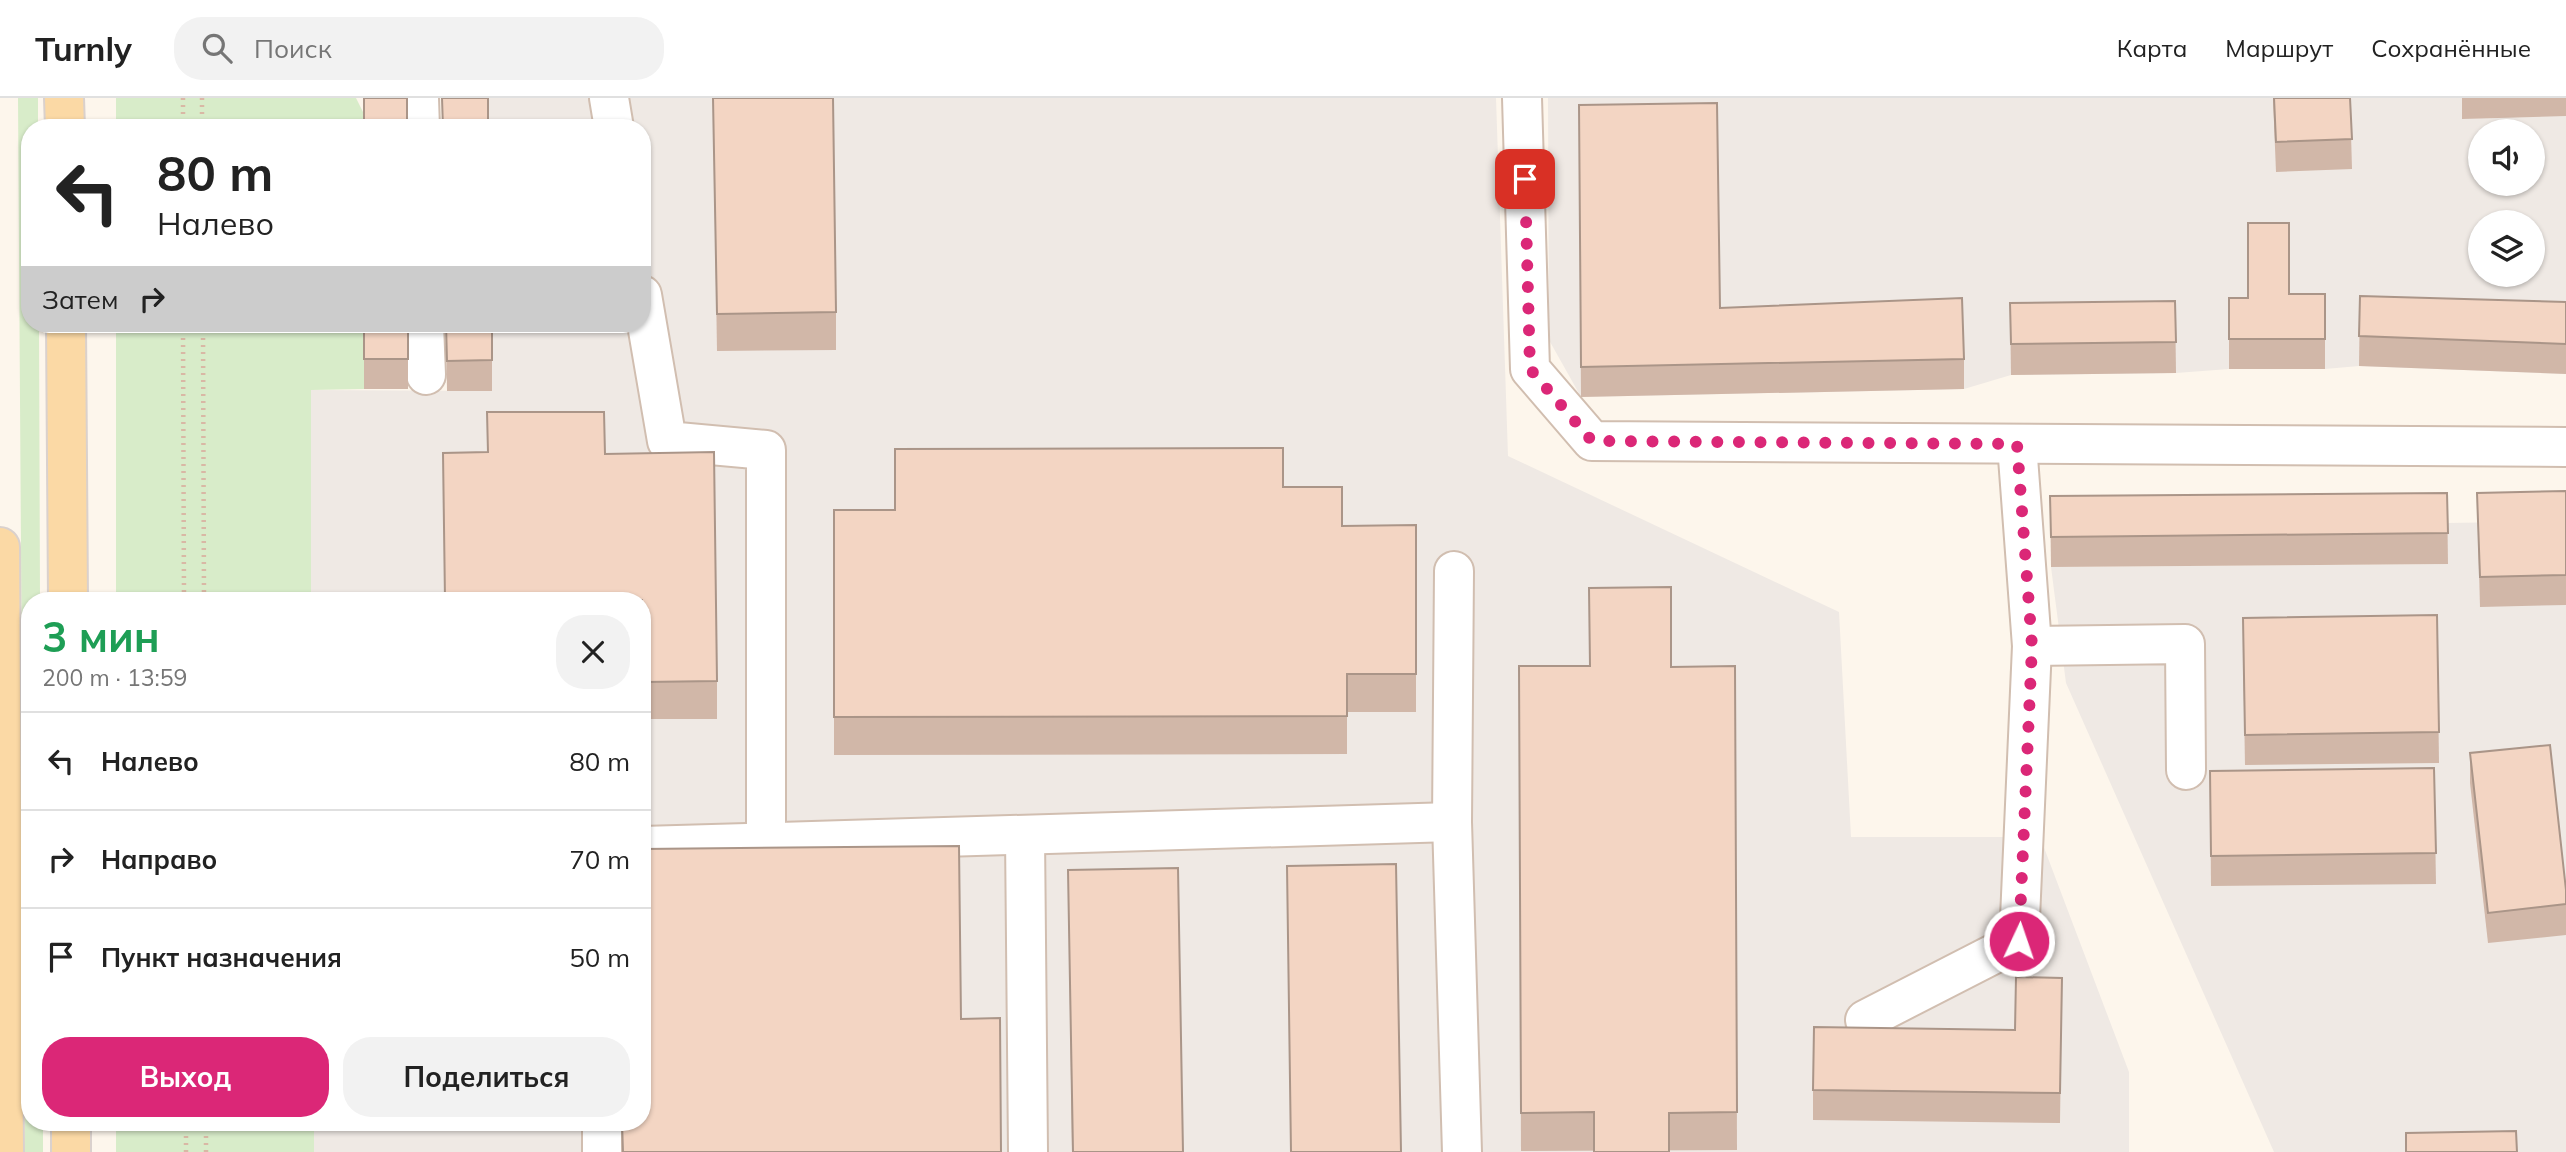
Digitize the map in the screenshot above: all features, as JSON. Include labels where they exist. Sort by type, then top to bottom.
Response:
[{"type":"main road","points":[[64,98],[65,119]]},
{"type":"main road","points":[[66,333],[68,592]]},
{"type":"main road","points":[[0,547],[4,1152]]},
{"type":"main road","points":[[71,1131],[71,1152]]},
{"type":"lane","points":[[419,98],[420,119]]},
{"type":"lane","points":[[609,98],[612,119]]},
{"type":"lane","points":[[1522,98],[1530,369],[1592,441],[2566,447]]},
{"type":"lane","points":[[424,333],[426,375]]},
{"type":"lane","points":[[649,333],[667,441],[766,450],[766,842]]},
{"type":"lane","points":[[1865,1020],[2019,941],[2032,646],[2017,444]]},
{"type":"lane","points":[[1454,571],[1452,822],[1462,1152]]},
{"type":"lane","points":[[2032,646],[2185,644],[2186,769]]},
{"type":"lane","points":[[651,846],[1452,822]]},
{"type":"lane","points":[[1025,835],[1028,1152]]},
{"type":"lane","points":[[602,1131],[602,1152]]},
{"type":"path","points":[[183,98],[183,119]]},
{"type":"path","points":[[202,98],[202,119]]},
{"type":"path","points":[[183,333],[184,592]]},
{"type":"path","points":[[203,333],[204,592]]},
{"type":"path","points":[[186,1131],[186,1152]]},
{"type":"path","points":[[206,1131],[206,1152]]},
{"type":"shaded area","points":[[487,98],[1496,98],[1508,456],[1839,612],[1851,837],[2040,837],[2129,1072],[2129,1152],[314,1152],[314,1131],[651,1131],[651,592],[311,592],[311,390],[492,391],[491,333],[651,333],[651,119],[488,119]]},
{"type":"shaded area","points":[[1548,98],[2566,98],[2566,374],[2359,366],[2325,369],[2229,369],[2176,373],[2011,375],[1964,389],[1581,397],[1549,340]]},
{"type":"shaded area","points":[[2566,521],[2566,1152],[2274,1152],[2066,683],[2051,567],[2447,564],[2447,523]]},
{"type":"green space","points":[[18,98],[38,98],[38,119],[21,119],[21,333],[39,333],[40,592],[21,592]]},
{"type":"green space","points":[[116,98],[356,98],[364,114],[364,119],[116,119]]},
{"type":"green space","points":[[116,333],[364,333],[364,389],[311,390],[311,592],[116,592]]},
{"type":"green space","points":[[25,1131],[43,1131],[43,1152],[25,1152]]},
{"type":"green space","points":[[116,1131],[314,1131],[314,1152],[116,1152]]},
{"type":"building","points":[[364,98],[407,98],[407,119],[364,119]]},
{"type":"building","points":[[442,98],[488,98],[488,119],[443,119]]},
{"type":"building","points":[[713,98],[833,98],[836,312],[717,314]]},
{"type":"building","points":[[2274,98],[2350,98],[2352,139],[2276,142]]},
{"type":"building","points":[[1717,103],[1720,308],[1962,298],[1964,359],[1581,367],[1579,105]]},
{"type":"building","points":[[2248,223],[2289,223],[2289,294],[2325,294],[2325,339],[2229,339],[2229,298],[2248,298]]},
{"type":"building","points":[[2360,296],[2566,302],[2566,344],[2359,336]]},
{"type":"building","points":[[2175,301],[2176,342],[2011,344],[2010,303]]},
{"type":"building","points":[[364,333],[408,333],[408,359],[364,359]]},
{"type":"building","points":[[446,333],[492,333],[492,360],[447,361]]},
{"type":"building","points":[[487,412],[604,412],[605,454],[714,452],[717,681],[651,682],[651,592],[445,592],[443,453],[488,452]]},
{"type":"building","points":[[1283,448],[1283,487],[1342,487],[1342,526],[1416,525],[1416,674],[1347,674],[1347,716],[834,717],[834,510],[895,510],[895,449]]},
{"type":"building","points":[[2566,491],[2566,575],[2480,577],[2477,493]]},
{"type":"building","points":[[2447,493],[2448,533],[2051,537],[2050,496]]},
{"type":"building","points":[[1671,587],[1671,667],[1735,666],[1737,1112],[1669,1113],[1669,1152],[1594,1152],[1594,1112],[1521,1113],[1519,666],[1590,666],[1589,588]]},
{"type":"building","points":[[2437,615],[2439,732],[2245,735],[2243,618]]},
{"type":"building","points":[[2550,745],[2566,904],[2488,913],[2470,753]]},
{"type":"building","points":[[2434,768],[2436,853],[2211,856],[2210,771]]},
{"type":"building","points":[[959,846],[961,1019],[1000,1018],[1001,1152],[623,1152],[622,1131],[651,1131],[651,849]]},
{"type":"building","points":[[1396,864],[1401,1152],[1291,1152],[1287,866]]},
{"type":"building","points":[[1178,868],[1183,1152],[1073,1152],[1068,870]]},
{"type":"building","points":[[2016,977],[2062,978],[2060,1093],[1813,1090],[1814,1027],[2015,1030]]},
{"type":"building","points":[[2516,1131],[2517,1152],[2406,1152],[2406,1133]]},
{"type":"route","points":[[1525,179],[1530,369],[1592,441],[2017,444],[2032,646],[2019,941]]}]
